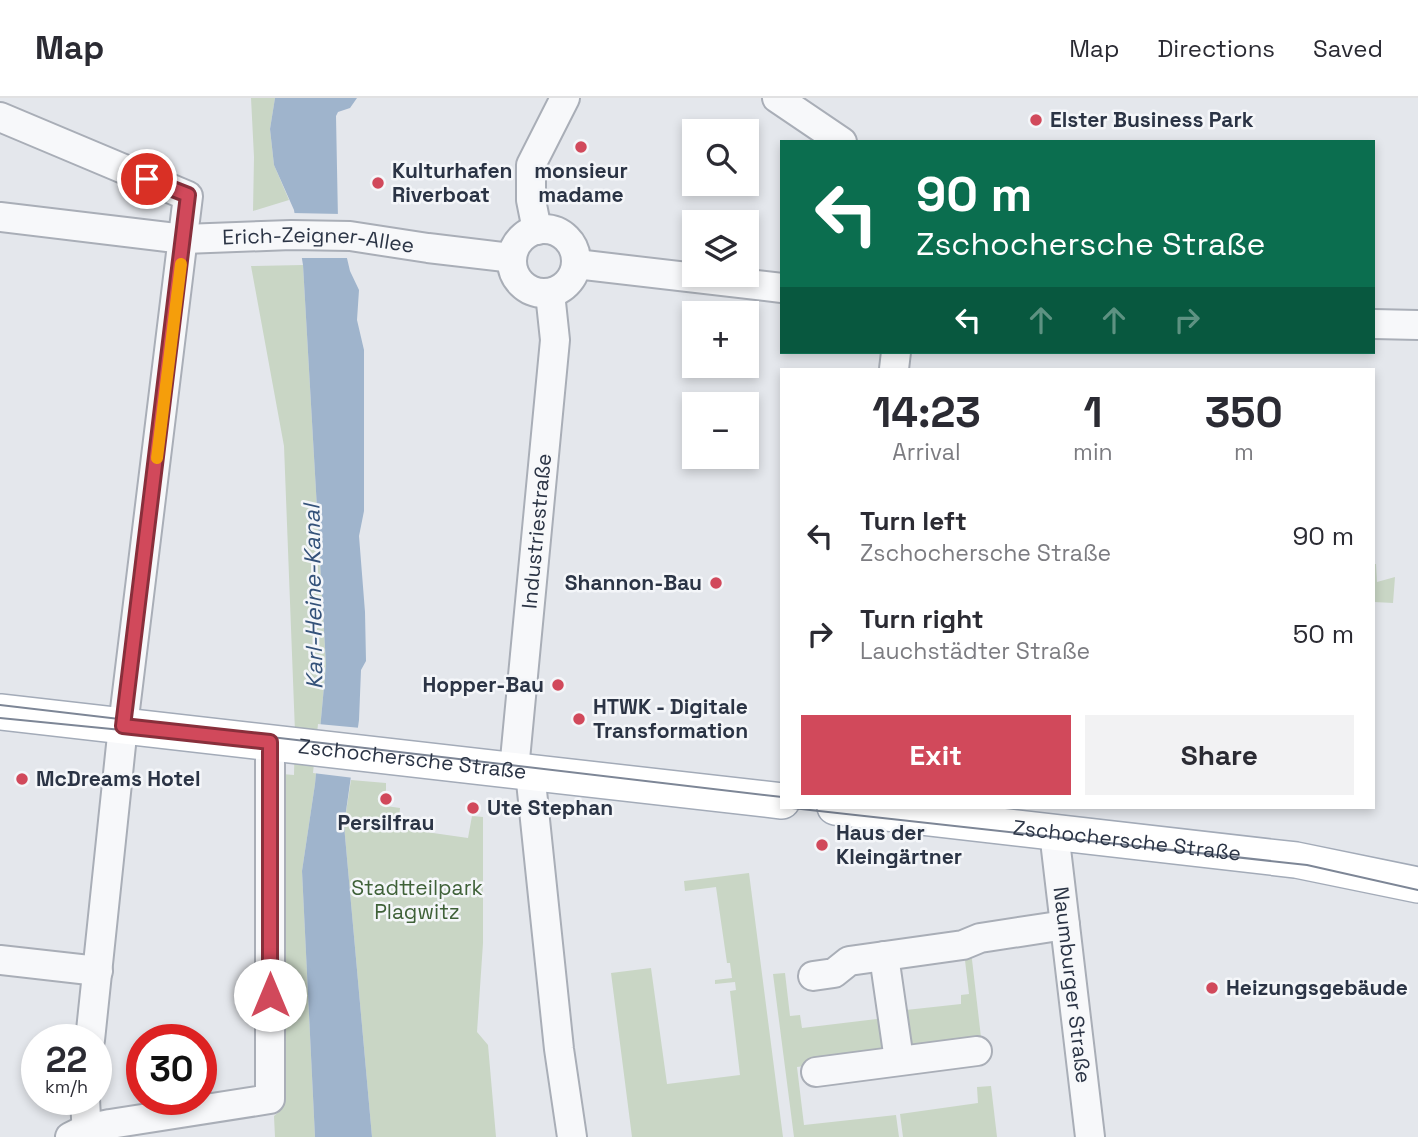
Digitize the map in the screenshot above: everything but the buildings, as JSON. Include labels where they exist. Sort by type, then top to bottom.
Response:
[{"type":"main road","name":"Zschochersche Straße","points":[[0,712],[780,802]]},
{"type":"main road","name":"Zschochersche Straße","points":[[853,809],[1296,860],[1418,885]]},
{"type":"street","points":[[537,230],[531,200],[531,165],[565,98]]},
{"type":"street","points":[[776,98],[839,140]]},
{"type":"street","points":[[0,117],[188,195],[123,726],[92,1024]]},
{"type":"street","name":"Erich-Zeigner-Allee","points":[[0,217],[184,239],[350,236],[512,258]]},
{"type":"street","points":[[537,230],[555,231],[564,236],[575,254],[576,264],[568,283],[550,293],[540,294],[521,285],[515,277],[512,258],[520,240],[537,230]]},
{"type":"street","points":[[576,264],[780,288]]},
{"type":"street","name":"Industriestraße","points":[[550,293],[555,340],[522,771],[572,1137]]},
{"type":"street","points":[[1375,324],[1418,325]]},
{"type":"street","points":[[83,1115],[81,1134],[270,1099],[279,743]]},
{"type":"street","name":"Naumburger Straße","points":[[1054,832],[1090,1137]]},
{"type":"street","points":[[813,976],[834,973],[849,961],[963,945],[980,938],[1065,925]]},
{"type":"street","points":[[884,956],[899,1060]]},
{"type":"street","points":[[0,960],[98,971]]},
{"type":"street","points":[[816,1072],[977,1051]]},
{"type":"green space","points":[[251,98],[275,98],[270,129],[274,165],[289,200],[253,211],[254,157]]},
{"type":"green space","name":"Karl-Heine-Kanal","points":[[303,265],[326,665],[315,784],[302,871],[315,1137],[275,1137],[274,1116],[281,1110],[282,774],[294,775],[295,732],[284,446],[251,266]]},
{"type":"green space","points":[[1375,564],[1377,582],[1395,577],[1393,603],[1375,602]]},
{"type":"green space","name":"Stadtteilpark Plagwitz","points":[[351,780],[386,783],[386,806],[400,808],[398,828],[468,838],[472,816],[483,817],[483,943],[477,1032],[488,1045],[496,1137],[372,1137],[344,825]]},
{"type":"green space","points":[[749,873],[783,1137],[632,1137],[611,973],[651,968],[667,1084],[740,1075],[730,991],[736,990],[735,982],[715,984],[715,980],[732,978],[730,963],[727,963],[716,887],[685,891],[684,881]]},
{"type":"green space","points":[[971,951],[982,1046],[912,1053],[906,1010],[961,1004],[961,995],[969,994],[964,952]]},
{"type":"green space","points":[[785,973],[790,1016],[800,1015],[802,1028],[885,1018],[887,1044],[877,1057],[797,1067],[804,1125],[896,1115],[899,1137],[794,1137],[773,974]]},
{"type":"green space","points":[[991,1086],[997,1137],[903,1137],[900,1114],[978,1103],[977,1087]]},
{"type":"water","points":[[275,98],[357,98],[350,108],[338,112],[336,116],[338,220],[350,271],[359,290],[357,320],[364,350],[364,511],[359,536],[366,661],[361,670],[359,720],[344,825],[372,1137],[315,1137],[302,871],[315,784],[326,665],[303,265],[294,210],[274,165],[270,129]]},
{"type":"pier","points":[[292,213],[341,214],[349,258],[298,258]]},
{"type":"pier","points":[[318,724],[361,728],[354,778],[313,773]]},
{"type":"tram line","points":[[0,705],[780,797]]},
{"type":"tram line","points":[[0,718],[132,731]]},
{"type":"tram line","points":[[801,809],[1307,865],[1418,890]]},
{"type":"slow traffic","points":[[157,458],[181,264]]},
{"type":"place","name":"Elster Business Park","points":[[1036,120]]},
{"type":"place","name":"monsieur madame","points":[[581,147]]},
{"type":"place","name":"Kulturhafen Riverboat","points":[[378,183]]},
{"type":"place","name":"Shannon-Bau","points":[[716,583]]},
{"type":"place","name":"Hopper-Bau","points":[[558,685]]},
{"type":"place","name":"HTWK - Digitale Transformation","points":[[579,719]]},
{"type":"place","name":"McDreams Hotel","points":[[22,779]]},
{"type":"place","name":"Persilfrau","points":[[386,799]]},
{"type":"place","name":"Ute Stephan","points":[[473,808]]},
{"type":"place","name":"Haus der Kleingärtner","points":[[822,845]]},
{"type":"place","name":"Heizungsgebäude","points":[[1212,988]]},
{"type":"route","points":[[147,179],[188,195],[123,726],[270,742],[270,995]]}]
